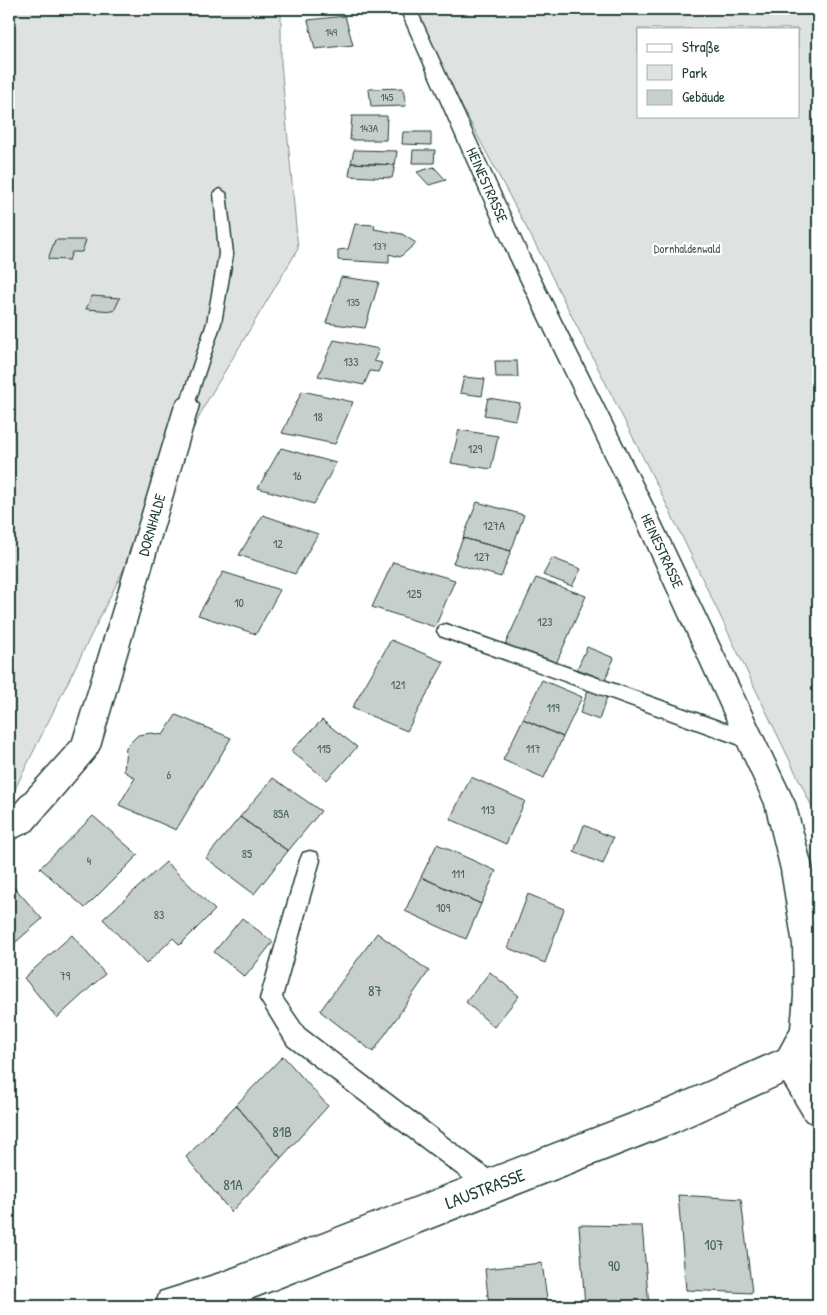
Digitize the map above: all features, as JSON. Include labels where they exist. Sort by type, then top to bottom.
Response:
[{"type":"main road","name":"HEINESTRASSE","points":[[408,9],[519,256],[637,497],[780,803],[798,870],[809,945],[811,996],[807,1031],[792,1062]]},
{"type":"main road","name":"DORNHALDE","points":[[9,827],[21,820],[85,747],[187,405]]},
{"type":"main road","points":[[792,1062],[818,1108]]},
{"type":"main road","name":"LAUSTRASSE","points":[[174,1306],[223,1291],[693,1107],[792,1062]]},
{"type":"lane","name":"DORNHALDE","points":[[187,405],[214,323],[226,254],[220,192]]},
{"type":"lane","points":[[446,632],[750,740]]},
{"type":"lane","points":[[310,860],[271,999],[296,1037],[492,1186]]},
{"type":"green space","points":[[9,9],[281,9],[281,63],[298,249],[207,401],[10,799]]},
{"type":"green space","name":"Dornhaldenwald","points":[[410,9],[818,9],[818,826],[817,817],[662,495],[541,255]]},
{"type":"building","points":[[345,16],[353,45],[315,49],[308,20]]},
{"type":"building","points":[[403,88],[406,106],[371,107],[369,89]]},
{"type":"building","points":[[352,116],[387,116],[386,140],[350,140]]},
{"type":"building","points":[[403,132],[431,132],[431,145],[402,144]]},
{"type":"building","points":[[354,150],[397,151],[395,165],[351,163]]},
{"type":"building","points":[[413,150],[435,150],[434,163],[412,163]]},
{"type":"building","points":[[351,163],[395,165],[392,178],[349,176]]},
{"type":"building","points":[[434,167],[446,180],[429,185],[417,172]]},
{"type":"building","points":[[355,224],[375,225],[374,229],[402,234],[416,243],[400,257],[389,254],[389,263],[338,260],[338,250],[348,249]]},
{"type":"building","points":[[55,240],[86,240],[82,252],[72,252],[69,260],[48,259]]},
{"type":"building","points":[[341,277],[379,282],[365,328],[326,323]]},
{"type":"building","points":[[92,296],[120,298],[114,311],[86,309]]},
{"type":"building","points":[[334,340],[379,349],[374,361],[382,363],[378,372],[370,371],[364,385],[318,376]]},
{"type":"building","points":[[495,361],[517,361],[518,377],[496,377]]},
{"type":"building","points":[[464,377],[485,379],[482,396],[460,393]]},
{"type":"building","points":[[302,391],[353,402],[335,444],[282,433]]},
{"type":"building","points":[[488,398],[520,403],[516,420],[484,415]]},
{"type":"building","points":[[459,430],[498,436],[491,469],[451,463]]},
{"type":"building","points":[[281,448],[336,463],[314,504],[258,488]]},
{"type":"building","points":[[477,502],[524,515],[511,551],[463,538]]},
{"type":"building","points":[[263,515],[318,534],[295,574],[239,555]]},
{"type":"building","points":[[463,538],[511,551],[501,577],[453,563]]},
{"type":"building","points":[[552,558],[581,569],[572,586],[543,575]]},
{"type":"building","points":[[393,562],[455,580],[435,627],[372,607]]},
{"type":"building","points":[[223,572],[280,590],[256,634],[198,615]]},
{"type":"building","points":[[536,578],[586,596],[554,668],[503,649]]},
{"type":"building","points":[[391,640],[444,662],[407,731],[352,708]]},
{"type":"building","points":[[587,647],[614,658],[605,680],[577,669]]},
{"type":"building","points":[[542,680],[582,697],[563,737],[523,719]]},
{"type":"building","points":[[589,687],[608,694],[599,720],[580,713]]},
{"type":"building","points":[[176,715],[231,738],[176,830],[119,805],[135,778],[124,771],[126,747],[138,735],[151,733],[163,735]]},
{"type":"building","points":[[523,719],[563,737],[544,778],[503,760]]},
{"type":"building","points":[[322,720],[357,747],[327,780],[291,751]]},
{"type":"building","points":[[471,777],[525,801],[506,844],[450,819]]},
{"type":"building","points":[[273,778],[321,811],[288,851],[240,817]]},
{"type":"building","points":[[93,816],[138,855],[85,908],[40,868]]},
{"type":"building","points":[[240,817],[288,851],[254,894],[206,858]]},
{"type":"building","points":[[584,825],[613,838],[603,864],[574,852]]},
{"type":"building","points":[[437,844],[496,871],[481,904],[421,877]]},
{"type":"building","points":[[166,862],[215,910],[180,945],[173,938],[146,964],[103,919]]},
{"type":"building","points":[[421,877],[481,904],[466,939],[405,911]]},
{"type":"building","points":[[9,881],[42,919],[9,948]]},
{"type":"building","points":[[528,894],[564,909],[545,963],[508,948]]},
{"type":"building","points":[[242,918],[273,942],[245,977],[214,952]]},
{"type":"building","points":[[377,933],[429,971],[373,1052],[320,1011]]},
{"type":"building","points":[[72,935],[105,974],[57,1018],[24,978]]},
{"type":"building","points":[[490,972],[519,996],[494,1027],[466,1002]]},
{"type":"building","points":[[283,1056],[328,1106],[281,1158],[236,1105]]},
{"type":"building","points":[[236,1105],[281,1158],[231,1212],[186,1157]]},
{"type":"building","points":[[678,1195],[741,1199],[752,1293],[686,1290]]},
{"type":"building","points":[[579,1225],[642,1226],[649,1306],[585,1306]]},
{"type":"building","points":[[542,1263],[548,1306],[489,1306],[485,1269]]},
{"type":"building","points":[[449,1301],[449,1306],[379,1306]]}]
